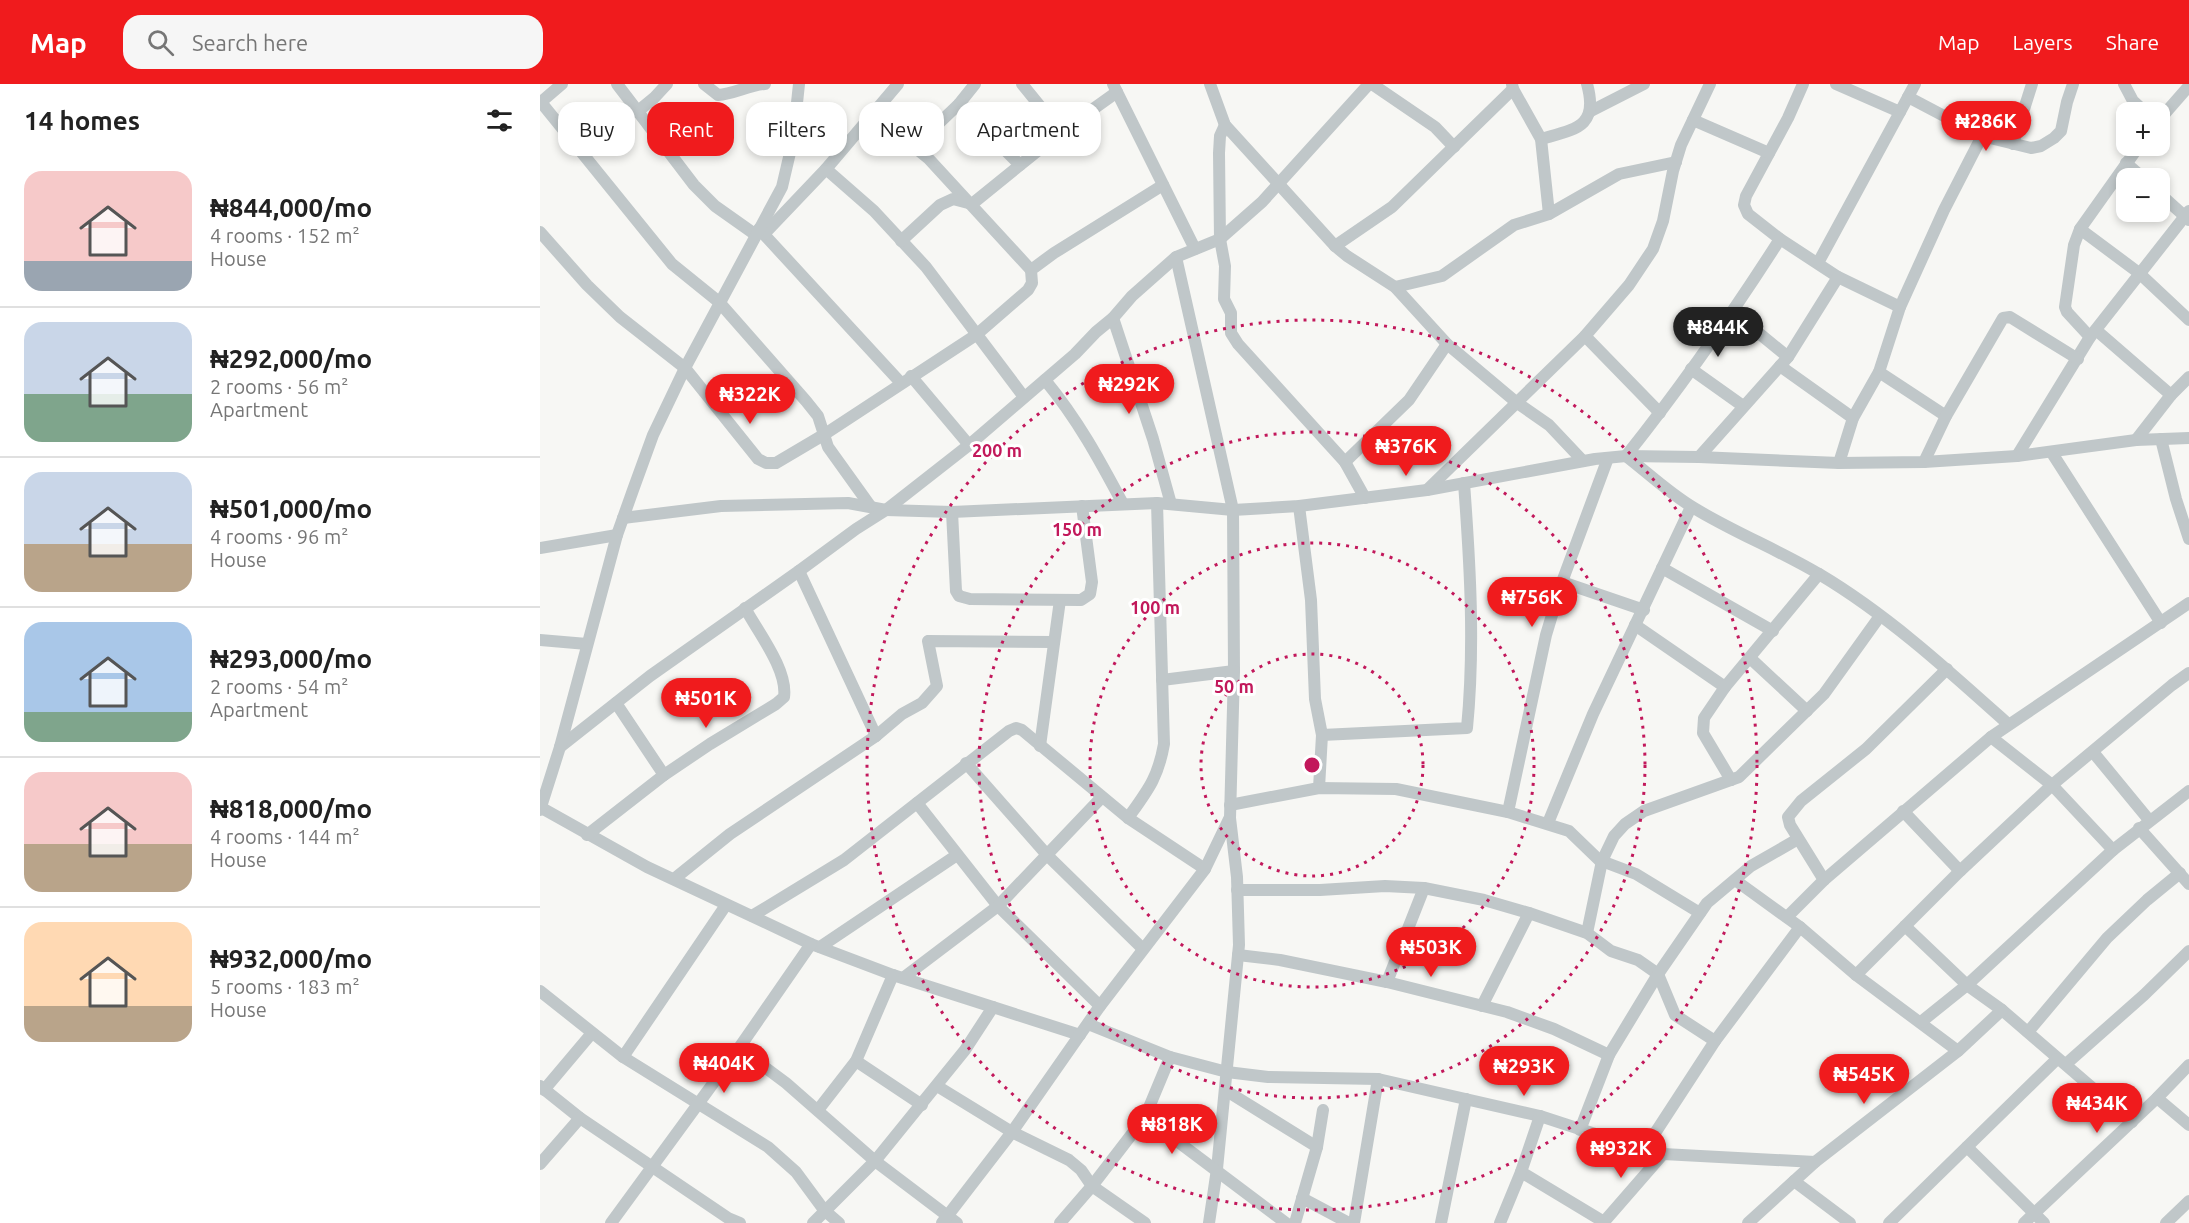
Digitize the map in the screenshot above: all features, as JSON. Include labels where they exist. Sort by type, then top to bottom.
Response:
[{"type":"street","points":[[562,84],[540,102],[672,264],[719,302],[806,401],[818,416],[828,447],[871,507]]},
{"type":"street","points":[[618,84],[694,185],[715,206],[760,233],[969,445]]},
{"type":"street","points":[[637,112],[654,99],[667,84]]},
{"type":"street","points":[[704,84],[718,95],[765,84]]},
{"type":"street","points":[[799,84],[793,140],[782,187],[760,233],[719,302],[685,368],[653,435],[623,518],[560,747],[540,808],[647,867],[815,946],[898,976],[1080,1035]]},
{"type":"street","points":[[884,102],[898,84]]},
{"type":"street","points":[[961,102],[975,84]]},
{"type":"street","points":[[1022,84],[1037,102]]},
{"type":"street","points":[[1210,84],[1225,125],[1335,246],[1395,287],[1447,344],[1516,402],[1550,425],[1583,461]]},
{"type":"street","points":[[560,747],[650,676],[886,510],[969,445],[1045,381],[1113,318],[1132,296],[1176,257],[1220,239],[1278,185],[1370,84],[1435,127],[1454,147]]},
{"type":"street","points":[[1541,139],[1573,130],[1587,119],[1591,111],[1591,96],[1587,84]]},
{"type":"street","points":[[1591,111],[1644,84]]},
{"type":"street","points":[[1427,490],[1585,336],[1629,285],[1653,249],[1663,221],[1676,162],[1710,84]]},
{"type":"street","points":[[1803,84],[1746,196],[1744,205],[1748,214],[1780,239],[1839,277],[1900,307]]},
{"type":"street","points":[[1836,84],[1900,112]]},
{"type":"street","points":[[1818,263],[1915,84]]},
{"type":"street","points":[[2013,144],[2032,84]]},
{"type":"street","points":[[1908,97],[1982,136],[2031,148],[2041,146],[2061,131],[2073,84]]},
{"type":"street","points":[[2124,84],[2134,102]]},
{"type":"street","points":[[2170,108],[2189,86]]},
{"type":"street","points":[[1335,246],[1392,207],[1512,87],[1541,139],[1549,214]]},
{"type":"street","points":[[1098,102],[1115,88],[1195,249]]},
{"type":"street","points":[[944,118],[956,107]]},
{"type":"street","points":[[1693,120],[1769,153]]},
{"type":"street","points":[[1225,125],[1220,136],[1219,153],[1220,239],[1225,266],[1224,299],[1231,313],[1232,333],[1238,344],[1345,462],[1365,498]]},
{"type":"street","points":[[760,233],[826,169],[859,131]]},
{"type":"street","points":[[1839,463],[1853,417],[1879,372],[1900,307],[1944,210],[1982,136]]},
{"type":"street","points":[[540,232],[587,285],[612,309],[685,368],[758,459],[766,463],[776,463],[825,434],[976,334],[1028,290],[1032,283],[1031,270],[925,156]]},
{"type":"street","points":[[1011,156],[1020,165]]},
{"type":"street","points":[[972,204],[1031,156]]},
{"type":"street","points":[[2131,156],[2080,229],[2074,245],[2065,307],[2067,312],[2171,395]]},
{"type":"street","points":[[1395,287],[1442,276],[1514,225],[1549,214],[1619,174],[1676,162]]},
{"type":"street","points":[[2126,163],[2132,168]]},
{"type":"street","points":[[826,169],[874,211],[926,267],[1024,397]]},
{"type":"street","points":[[1031,270],[1054,253],[1163,185]]},
{"type":"street","points":[[901,241],[940,205],[953,199],[972,204]]},
{"type":"street","points":[[2017,456],[2093,333],[2139,273],[2188,216],[2170,202]]},
{"type":"street","points":[[2080,229],[2139,273],[2189,320]]},
{"type":"street","points":[[1626,456],[1733,312],[1780,239]]},
{"type":"street","points":[[1176,257],[1233,510],[1234,671],[1230,812],[1237,890],[1238,955],[1217,1169],[1209,1223]]},
{"type":"street","points":[[1699,456],[1784,362],[1839,277]]},
{"type":"street","points":[[1733,312],[1784,362],[1853,417]]},
{"type":"street","points":[[1924,462],[1946,416],[2003,318],[2010,317],[2078,359]]},
{"type":"street","points":[[1113,318],[1153,439],[1171,504]]},
{"type":"street","points":[[1585,336],[1660,413]]},
{"type":"street","points":[[1345,462],[1409,400],[1447,344]]},
{"type":"street","points":[[1691,369],[1743,406]]},
{"type":"street","points":[[1879,372],[1946,416]]},
{"type":"street","points":[[2136,440],[2171,395],[2189,377]]},
{"type":"street","points":[[1045,381],[1084,432],[1123,504]]},
{"type":"street","points":[[623,518],[721,506],[848,502],[886,510],[952,512],[1157,503],[1233,510],[1299,506],[1427,490],[1583,461],[1626,456],[1699,456],[1839,463],[1924,462],[2052,453],[2136,440],[2189,438]]},
{"type":"street","points":[[2161,439],[2175,499],[2189,539]]},
{"type":"street","points":[[2052,453],[2160,623]]},
{"type":"street","points":[[1626,456],[1692,507],[1819,574],[1880,616],[1947,669],[2008,724]]},
{"type":"street","points":[[1508,812],[1541,654],[1562,582],[1608,458]]},
{"type":"street","points":[[1322,735],[1467,728],[1471,675],[1471,576],[1464,483]]},
{"type":"street","points":[[1128,818],[1147,792],[1160,768],[1164,744],[1157,503]]},
{"type":"street","points":[[952,512],[956,591],[959,596],[970,599],[1081,600],[1086,598],[1092,590],[1082,506]]},
{"type":"street","points":[[1299,506],[1311,600],[1315,699],[1322,735],[1319,788]]},
{"type":"street","points":[[1548,823],[1580,742],[1692,507]]},
{"type":"street","points":[[540,535],[541,548],[617,536]]},
{"type":"street","points":[[1662,567],[1773,632]]},
{"type":"street","points":[[800,571],[876,736]]},
{"type":"street","points":[[1731,780],[1703,733],[1704,718],[1725,687],[1819,574]]},
{"type":"street","points":[[1562,582],[1644,609]]},
{"type":"street","points":[[1040,746],[1060,600]]},
{"type":"street","points":[[1787,918],[1824,880],[1991,737],[2189,603]]},
{"type":"street","points":[[587,835],[664,775],[784,697],[786,685],[745,608]]},
{"type":"street","points":[[1587,933],[1602,861],[1614,836],[1625,824],[1644,811],[1739,777],[1824,694],[1880,616]]},
{"type":"street","points":[[1635,625],[1725,687]]},
{"type":"street","points":[[540,640],[587,644]]},
{"type":"street","points":[[674,879],[730,834],[876,736],[902,714],[922,703],[935,690],[937,680],[928,641],[1053,642]]},
{"type":"street","points":[[1750,658],[1807,711]]},
{"type":"street","points":[[1824,880],[1790,825],[1788,817],[1793,808],[1866,749],[1947,669]]},
{"type":"street","points":[[1162,681],[1234,671]]},
{"type":"street","points":[[1856,975],[1960,871],[2052,785],[2189,673]]},
{"type":"street","points":[[616,703],[664,775]]},
{"type":"street","points":[[752,916],[844,860],[966,763],[1016,728],[1022,730],[1128,818],[1205,869]]},
{"type":"street","points":[[1991,737],[2052,785],[2113,850]]},
{"type":"street","points":[[2093,752],[2189,884]]},
{"type":"street","points":[[966,763],[1048,856],[1143,949]]},
{"type":"street","points":[[1230,812],[1319,788],[1396,789],[1508,812],[1569,831],[1602,861],[1636,874],[1700,913]]},
{"type":"street","points":[[1921,1022],[1967,985],[2113,850],[2189,791]]},
{"type":"street","points":[[818,1110],[856,1060],[898,976],[998,906],[1102,797]]},
{"type":"street","points":[[917,803],[998,906],[1100,1006]]},
{"type":"street","points":[[1903,811],[1960,871]]},
{"type":"street","points":[[739,1048],[818,1110],[875,1161],[949,1221],[1100,1006],[1205,869],[1230,812]]},
{"type":"street","points":[[1580,1130],[1609,1055],[1658,974],[1707,903],[1751,866],[1798,839]]},
{"type":"street","points":[[611,1223],[815,946],[957,855]]},
{"type":"street","points":[[2028,1032],[2107,938],[2180,873]]},
{"type":"street","points":[[1735,880],[1800,927],[1856,975],[1958,1051]]},
{"type":"street","points":[[1237,890],[1320,890],[1385,886],[1424,888],[1484,900],[1529,913],[1587,933],[1611,951],[1638,960],[1658,974],[1675,1015],[1715,1041]]},
{"type":"street","points":[[1387,982],[1424,888]]},
{"type":"street","points":[[623,1057],[726,905]]},
{"type":"street","points":[[1482,1006],[1529,913]]},
{"type":"street","points":[[1905,926],[1967,985],[2002,1010],[2132,1122]]},
{"type":"street","points":[[1644,1150],[1715,1041],[1800,927]]},
{"type":"street","points":[[1889,1223],[1967,1147],[2062,1062],[2144,995],[2189,951]]},
{"type":"street","points":[[1238,955],[1280,960],[1387,982],[1507,1012],[1545,1025],[1609,1055]]},
{"type":"street","points":[[540,992],[623,1057],[768,1147],[796,1172],[824,1209],[839,1223]]},
{"type":"street","points":[[813,1223],[824,1209],[875,1161],[938,1086],[993,1007]]},
{"type":"street","points":[[1748,1223],[1815,1162],[1958,1051],[2002,1010]]},
{"type":"street","points":[[1088,1024],[1170,1057],[1227,1072],[1268,1077],[1378,1079],[1540,1116],[1663,1154],[1815,1162]]},
{"type":"street","points":[[592,1033],[542,1088],[580,1118],[654,1166],[731,1221]]},
{"type":"street","points":[[1060,1223],[1092,1186],[1145,1117],[1170,1057]]},
{"type":"street","points":[[856,1060],[922,1105]]},
{"type":"street","points":[[2029,1219],[2189,1065]]},
{"type":"street","points":[[1354,1223],[1378,1079]]},
{"type":"street","points":[[938,1086],[1012,1132],[1069,1160],[1081,1170],[1092,1186],[1145,1223]]},
{"type":"street","points":[[1225,1090],[1317,1146]]},
{"type":"street","points":[[2157,1098],[2189,1125]]},
{"type":"street","points":[[1441,1223],[1466,1099]]},
{"type":"street","points":[[1295,1223],[1317,1146],[1323,1110]]},
{"type":"street","points":[[1500,1223],[1521,1172],[1540,1116]]},
{"type":"street","points":[[1145,1117],[1286,1223]]},
{"type":"street","points":[[540,1164],[580,1118]]},
{"type":"street","points":[[1967,1147],[2029,1219],[2044,1223]]},
{"type":"street","points":[[1521,1172],[1603,1223],[1663,1154]]},
{"type":"street","points":[[1794,1181],[1850,1223]]},
{"type":"street","points":[[1302,1198],[1349,1223]]},
{"type":"street","points":[[2166,1223],[2189,1201]]}]
